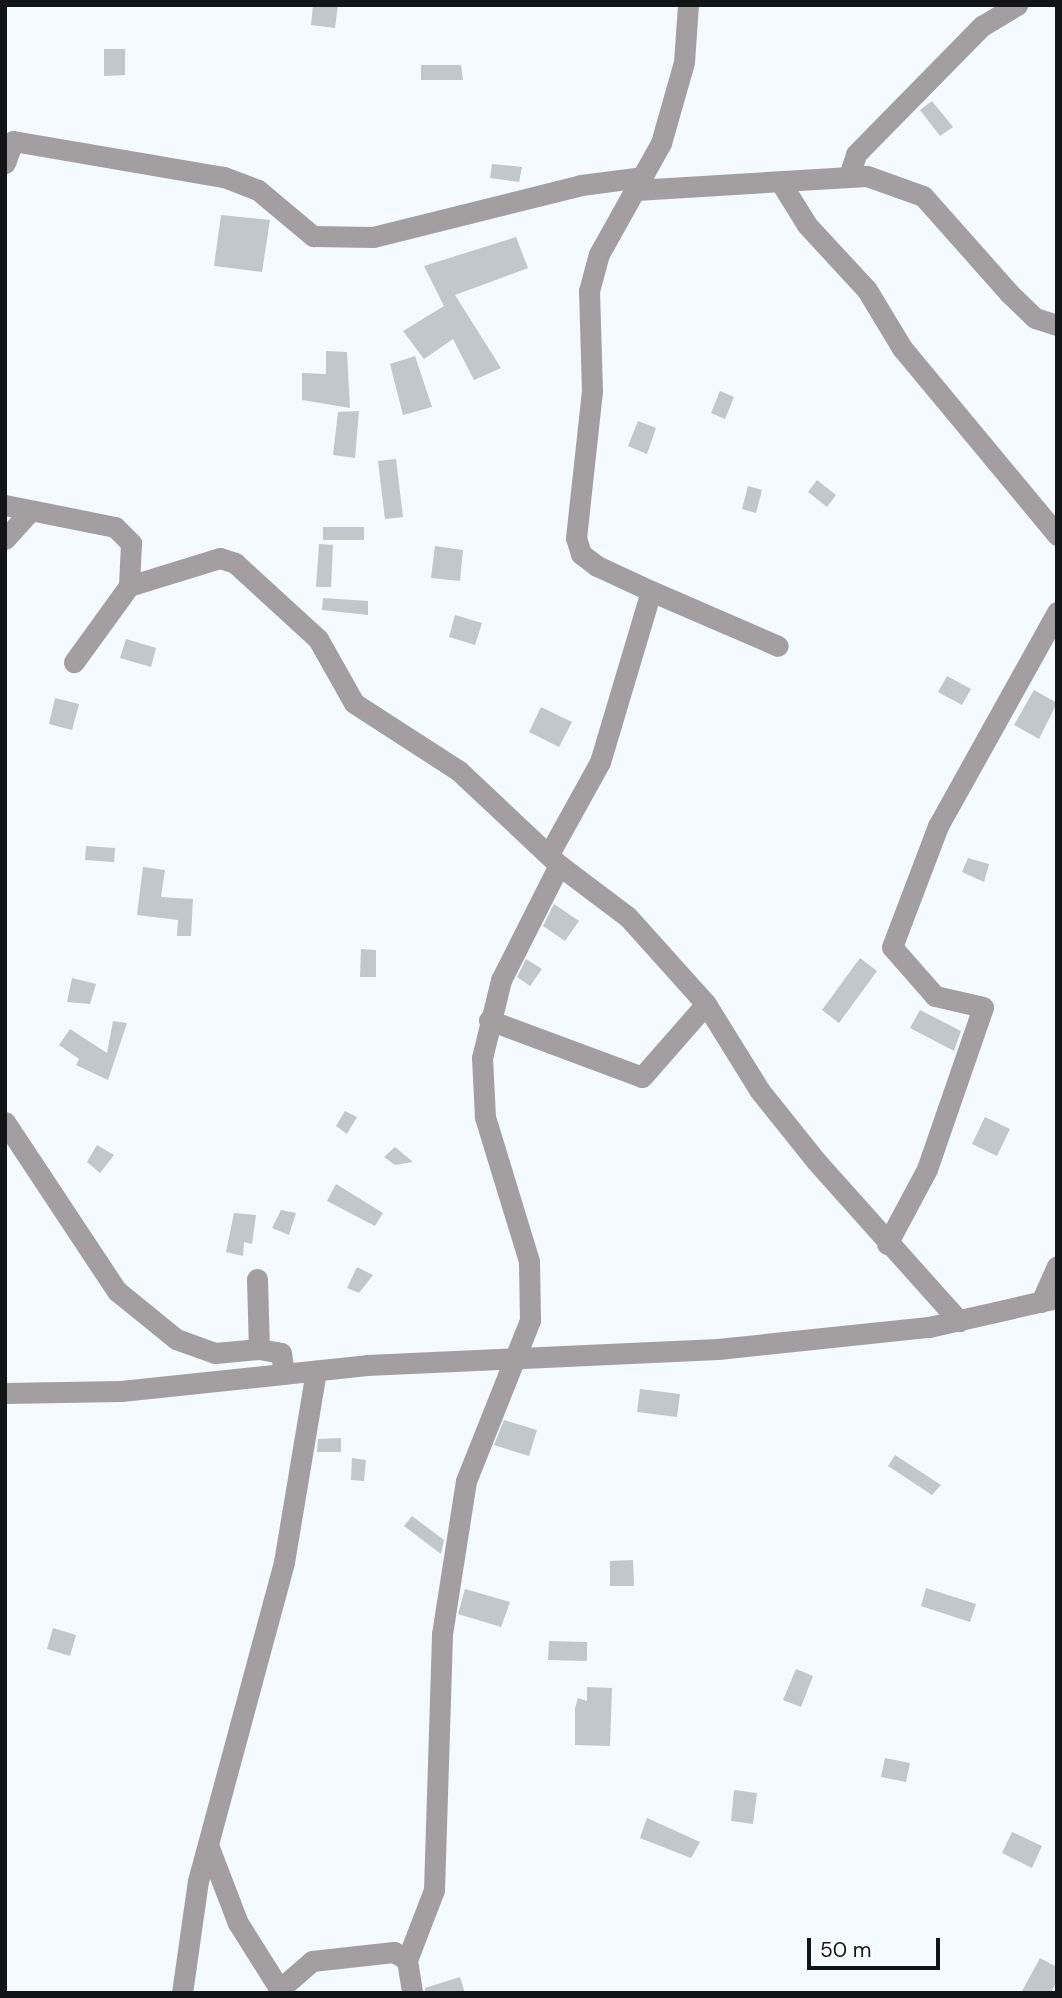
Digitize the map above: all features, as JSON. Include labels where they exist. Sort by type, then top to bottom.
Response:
[{"type":"street","points":[[688,5],[684,62],[661,143],[592,271],[592,391],[576,538],[581,554],[597,566],[778,646]]},
{"type":"street","points":[[849,176],[856,154],[982,26],[1017,5]]},
{"type":"street","points":[[5,163],[13,141],[224,177],[258,190],[313,236],[373,237],[581,185],[781,183],[849,176],[923,196],[1009,293],[1035,318],[1057,325]]},
{"type":"street","points":[[781,183],[807,225],[867,290],[910,359],[1057,535]]},
{"type":"street","points":[[5,506],[124,531],[131,543],[130,586],[74,662]]},
{"type":"street","points":[[5,539],[29,512]]},
{"type":"street","points":[[130,586],[220,558],[235,563],[318,639],[354,703],[459,771],[554,860],[628,917],[706,1004],[760,1091],[887,1244],[959,1321]]},
{"type":"street","points":[[412,1993],[407,1960],[434,1890],[442,1634],[466,1481],[530,1320],[528,1261],[485,1117],[489,1020],[501,980],[600,762],[651,591]]},
{"type":"street","points":[[887,1244],[927,1169],[983,1007],[935,996],[892,947],[938,826],[1057,612]]},
{"type":"street","points":[[489,1020],[642,1077],[706,1004]]},
{"type":"street","points":[[5,1122],[117,1291],[176,1339],[215,1353],[260,1349],[281,1353],[284,1374]]},
{"type":"street","points":[[5,1393],[121,1391],[316,1371],[513,1358],[718,1349],[959,1321],[1049,1300],[1057,1266]]},
{"type":"street","points":[[257,1279],[260,1349]]},
{"type":"street","points":[[182,1993],[208,1845],[284,1562],[316,1371]]},
{"type":"street","points":[[208,1845],[239,1923],[282,1990],[312,1961],[364,1951],[394,1952],[407,1960]]},
{"type":"building","points":[[313,5],[338,5],[335,28],[311,25]]},
{"type":"building","points":[[104,49],[125,49],[125,75],[104,76]]},
{"type":"building","points":[[421,65],[461,65],[463,80],[421,80]]},
{"type":"building","points":[[932,101],[953,127],[940,136],[920,110]]},
{"type":"building","points":[[492,164],[522,167],[519,182],[490,178]]},
{"type":"building","points":[[221,215],[270,220],[262,272],[214,266]]},
{"type":"building","points":[[516,237],[528,268],[455,295],[501,368],[474,380],[453,339],[424,359],[403,331],[444,306],[424,266]]},
{"type":"building","points":[[326,351],[347,352],[350,408],[302,400],[302,373],[326,374]]},
{"type":"building","points":[[415,356],[432,407],[403,415],[390,364]]},
{"type":"building","points":[[720,391],[734,397],[725,419],[711,413]]},
{"type":"building","points":[[359,411],[355,458],[333,455],[338,412]]},
{"type":"building","points":[[638,421],[656,428],[647,454],[628,446]]},
{"type":"building","points":[[396,459],[403,517],[385,519],[378,461]]},
{"type":"building","points":[[817,480],[836,495],[827,507],[808,492]]},
{"type":"building","points":[[748,486],[762,490],[756,513],[742,509]]},
{"type":"building","points":[[323,527],[364,527],[364,540],[323,540]]},
{"type":"building","points":[[319,544],[333,545],[331,587],[316,587]]},
{"type":"building","points":[[435,546],[463,550],[460,581],[431,578]]},
{"type":"building","points":[[323,598],[368,601],[368,615],[322,610]]},
{"type":"building","points":[[455,615],[482,623],[475,645],[449,637]]},
{"type":"building","points":[[126,639],[156,648],[151,667],[120,658]]},
{"type":"building","points":[[947,676],[971,689],[962,705],[938,692]]},
{"type":"building","points":[[1034,690],[1057,703],[1039,739],[1014,725]]},
{"type":"building","points":[[55,698],[79,704],[72,730],[49,724]]},
{"type":"building","points":[[541,707],[572,722],[559,747],[529,732]]},
{"type":"building","points":[[86,846],[115,848],[114,862],[85,860]]},
{"type":"building","points":[[968,858],[989,864],[984,882],[962,872]]},
{"type":"building","points":[[143,867],[165,870],[161,897],[193,899],[191,936],[177,936],[178,920],[137,915]]},
{"type":"building","points":[[554,904],[579,921],[565,941],[543,926]]},
{"type":"building","points":[[361,949],[376,950],[376,977],[360,977]]},
{"type":"building","points":[[860,958],[877,971],[839,1023],[822,1010]]},
{"type":"building","points":[[526,959],[542,969],[530,986],[517,977]]},
{"type":"building","points":[[72,978],[96,984],[90,1004],[67,1002]]},
{"type":"building","points":[[920,1010],[961,1031],[954,1051],[910,1028]]},
{"type":"building","points":[[113,1021],[127,1023],[108,1080],[76,1065],[79,1059],[59,1045],[70,1029],[107,1053]]},
{"type":"building","points":[[345,1111],[357,1117],[347,1134],[336,1126]]},
{"type":"building","points":[[985,1117],[1010,1129],[997,1156],[972,1144]]},
{"type":"building","points":[[97,1145],[114,1155],[100,1173],[87,1162]]},
{"type":"building","points":[[395,1147],[413,1162],[395,1165],[384,1157]]},
{"type":"building","points":[[336,1184],[383,1213],[375,1226],[327,1201]]},
{"type":"building","points":[[281,1210],[296,1213],[289,1235],[272,1228]]},
{"type":"building","points":[[234,1213],[256,1215],[252,1244],[244,1242],[243,1256],[226,1252]]},
{"type":"building","points":[[357,1267],[373,1275],[359,1293],[347,1288]]},
{"type":"building","points":[[640,1389],[680,1394],[677,1417],[637,1412]]},
{"type":"building","points":[[504,1420],[537,1430],[529,1456],[494,1445]]},
{"type":"building","points":[[341,1438],[341,1452],[317,1452],[318,1439]]},
{"type":"building","points":[[895,1455],[941,1485],[932,1495],[888,1466]]},
{"type":"building","points":[[352,1458],[366,1460],[364,1481],[351,1480]]},
{"type":"building","points":[[412,1516],[444,1540],[441,1554],[404,1526]]},
{"type":"building","points":[[633,1560],[634,1586],[610,1586],[610,1561]]},
{"type":"building","points":[[926,1588],[976,1604],[970,1622],[921,1606]]},
{"type":"building","points":[[465,1589],[510,1602],[501,1627],[458,1614]]},
{"type":"building","points":[[53,1628],[76,1635],[70,1656],[47,1649]]},
{"type":"building","points":[[549,1641],[587,1642],[587,1661],[548,1660]]},
{"type":"building","points":[[796,1669],[813,1676],[801,1707],[783,1700]]},
{"type":"building","points":[[587,1687],[612,1688],[610,1746],[575,1745],[575,1708],[578,1698],[587,1701]]},
{"type":"building","points":[[885,1758],[910,1763],[906,1782],[881,1777]]},
{"type":"building","points":[[734,1790],[757,1793],[753,1824],[731,1821]]},
{"type":"building","points":[[647,1818],[700,1842],[691,1858],[640,1838]]},
{"type":"building","points":[[1012,1832],[1042,1846],[1032,1868],[1002,1853]]},
{"type":"building","points":[[1040,1958],[1057,1967],[1057,1982],[1050,1993],[1021,1993]]},
{"type":"building","points":[[460,1977],[465,1993],[425,1993],[425,1988]]}]
